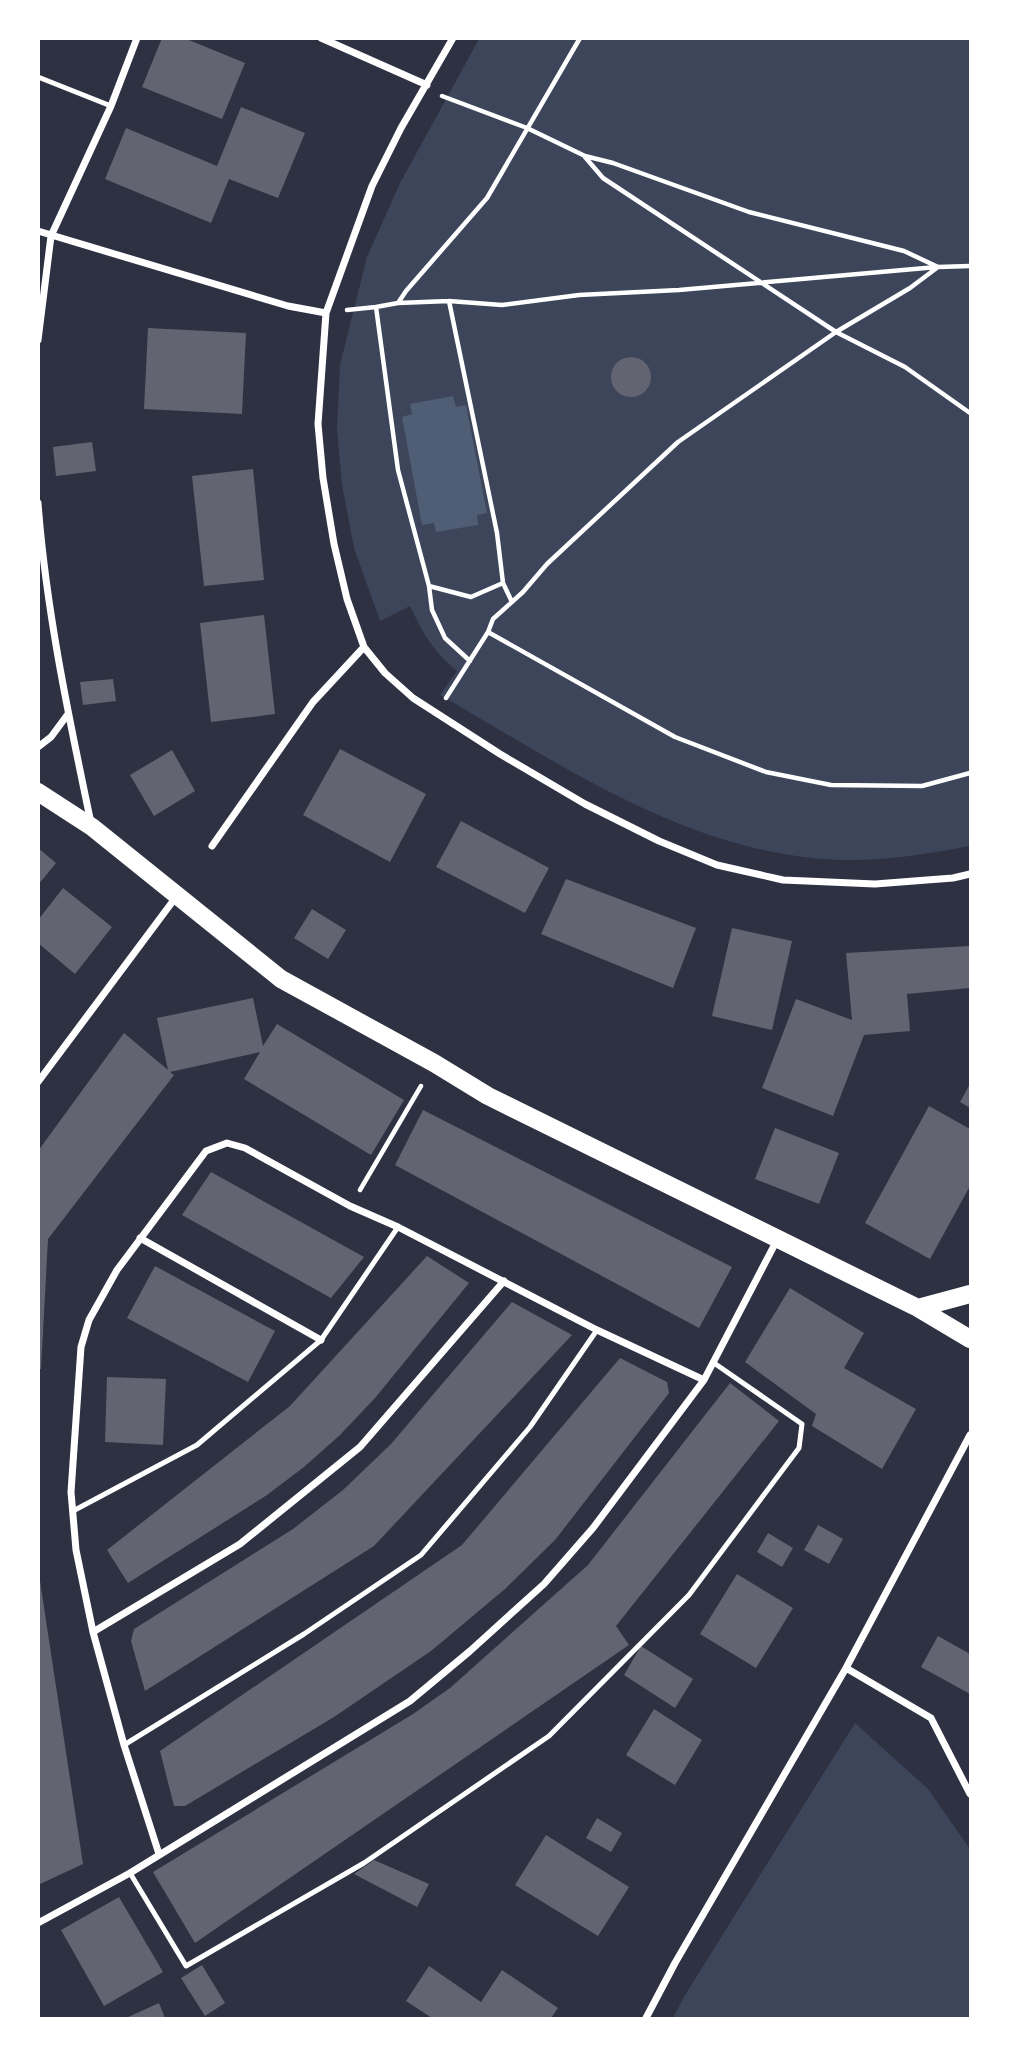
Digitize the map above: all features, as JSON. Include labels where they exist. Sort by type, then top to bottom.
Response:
[{"type":"main road","points":[[38,792],[92,827],[281,979],[434,1063],[488,1096],[918,1308],[971,1339]]},
{"type":"main road","points":[[918,1308],[971,1294]]},
{"type":"street","points":[[38,340],[51,236],[111,106],[137,38]]},
{"type":"street","points":[[321,38],[427,85]]},
{"type":"street","points":[[453,38],[401,128],[372,186],[326,313],[318,424],[323,478],[347,600],[364,647],[385,673],[412,698],[436,713],[585,804],[659,841],[717,865],[783,880],[875,884],[953,878],[971,874]]},
{"type":"street","points":[[38,231],[288,306],[326,313]]},
{"type":"street","points":[[38,503],[40,539],[68,714],[92,827]]},
{"type":"street","points":[[212,846],[313,702],[364,647]]},
{"type":"street","points":[[38,747],[51,737],[68,714]]},
{"type":"street","points":[[38,1082],[177,896]]},
{"type":"street","points":[[159,1853],[124,1745],[93,1632],[76,1550],[71,1492],[81,1347],[89,1320],[117,1270],[206,1151],[227,1143],[245,1148],[350,1206],[398,1227],[597,1329],[704,1380]]},
{"type":"street","points":[[140,1238],[321,1340]]},
{"type":"street","points":[[38,1923],[130,1873],[410,1701],[544,1584],[585,1537],[704,1380],[777,1240]]},
{"type":"street","points":[[93,1632],[240,1544],[360,1447],[504,1281]]},
{"type":"street","points":[[646,2018],[675,1963],[846,1668],[971,1435]]},
{"type":"street","points":[[846,1668],[931,1718],[971,1794]]},
{"type":"lane","points":[[38,77],[111,106]]},
{"type":"lane","points":[[73,1511],[197,1445],[321,1340],[398,1227]]},
{"type":"lane","points":[[124,1745],[304,1634],[421,1555],[530,1427],[597,1329]]},
{"type":"lane","points":[[130,1873],[186,1966],[364,1863],[549,1736],[689,1595],[799,1448],[802,1424],[714,1363]]},
{"type":"path","points":[[398,303],[487,198],[579,38]]},
{"type":"path","points":[[427,85],[439,95],[527,128],[585,156],[613,163],[749,212],[904,251],[938,267]]},
{"type":"path","points":[[585,156],[603,178],[836,332],[905,367],[971,413]]},
{"type":"path","points":[[326,313],[398,303],[502,305],[579,295],[971,266]]},
{"type":"path","points":[[436,713],[488,632],[492,619],[678,442],[836,332],[910,288],[938,267]]},
{"type":"path","points":[[449,302],[496,533],[503,583],[512,602]]},
{"type":"path","points":[[376,307],[398,470],[429,586],[432,610],[437,626],[445,638],[470,661]]},
{"type":"path","points":[[429,586],[471,597],[503,583]]},
{"type":"path","points":[[488,632],[675,737],[766,772],[831,785],[922,786],[971,773]]},
{"type":"path","points":[[350,1206],[434,1063]]},
{"type":"shaded area","points":[[479,39],[970,39],[970,846],[891,858],[832,860],[762,850],[665,818],[573,772],[440,695],[457,671],[429,642],[410,606],[380,621],[354,548],[342,485],[337,429],[340,365],[367,257],[400,183]]},
{"type":"shaded area","points":[[453,396],[456,407],[466,405],[487,513],[477,515],[478,525],[436,532],[434,523],[422,525],[402,417],[412,414],[410,404]]},
{"type":"shaded area","points":[[855,1723],[928,1789],[970,1849],[970,2018],[673,2018],[685,1995]]},
{"type":"building","points":[[162,38],[184,38],[245,63],[222,119],[142,87]]},
{"type":"building","points":[[241,107],[305,133],[278,198],[229,179],[211,223],[105,179],[126,128],[217,166]]},
{"type":"building","points":[[148,328],[246,333],[242,414],[144,409]]},
{"type":"building","points":[[631,357],[639,358],[645,363],[650,369],[650,385],[645,391],[639,396],[631,397],[623,396],[617,391],[612,385],[611,377],[612,369],[617,363],[623,358]]},
{"type":"building","points":[[92,442],[96,471],[56,476],[53,447]]},
{"type":"building","points":[[253,469],[264,580],[204,586],[192,476]]},
{"type":"building","points":[[264,615],[275,714],[211,722],[200,623]]},
{"type":"building","points":[[113,679],[116,701],[83,705],[80,682]]},
{"type":"building","points":[[340,749],[426,794],[390,862],[303,815]]},
{"type":"building","points":[[172,750],[195,791],[154,816],[130,775]]},
{"type":"building","points":[[461,821],[549,868],[525,913],[436,867]]},
{"type":"building","points":[[38,848],[56,863],[38,885]]},
{"type":"building","points":[[566,879],[696,928],[673,988],[541,934]]},
{"type":"building","points":[[63,888],[112,927],[75,974],[38,943],[38,920]]},
{"type":"building","points":[[312,909],[346,930],[328,959],[294,938]]},
{"type":"building","points":[[732,928],[792,941],[772,1030],[712,1016]]},
{"type":"building","points":[[970,946],[970,988],[907,994],[910,1031],[864,1035],[833,1116],[762,1088],[796,999],[852,1020],[846,953]]},
{"type":"building","points":[[253,998],[263,1046],[277,1024],[404,1100],[371,1155],[244,1079],[260,1052],[170,1072],[174,1075],[48,1239],[41,1369],[38,1369],[38,1151],[124,1033],[168,1070],[157,1018]]},
{"type":"building","points":[[970,1084],[970,1108],[960,1102]]},
{"type":"building","points":[[929,1106],[970,1129],[970,1186],[930,1259],[865,1223]]},
{"type":"building","points":[[423,1110],[732,1267],[699,1328],[395,1165]]},
{"type":"building","points":[[775,1128],[839,1153],[819,1204],[755,1179]]},
{"type":"building","points":[[211,1172],[364,1257],[331,1298],[182,1215]]},
{"type":"building","points":[[427,1256],[469,1283],[375,1398],[340,1435],[267,1495],[128,1583],[107,1550],[290,1406]]},
{"type":"building","points":[[155,1266],[275,1331],[248,1382],[127,1318]]},
{"type":"building","points":[[790,1288],[864,1333],[844,1368],[916,1409],[882,1469],[812,1426],[816,1414],[745,1362]]},
{"type":"building","points":[[512,1302],[572,1335],[374,1546],[145,1691],[131,1641],[134,1629],[293,1529],[343,1490],[391,1444]]},
{"type":"building","points":[[620,1358],[667,1382],[669,1393],[555,1540],[505,1589],[431,1651],[334,1717],[185,1806],[174,1806],[160,1751],[462,1545]]},
{"type":"building","points":[[107,1377],[166,1379],[163,1445],[105,1442]]},
{"type":"building","points":[[730,1383],[779,1421],[616,1626],[629,1645],[195,1943],[153,1872],[413,1714],[450,1688],[588,1565]]},
{"type":"building","points":[[818,1525],[843,1539],[829,1564],[804,1550]]},
{"type":"building","points":[[768,1533],[793,1548],[782,1567],[757,1552]]},
{"type":"building","points":[[737,1574],[793,1608],[756,1668],[700,1634]]},
{"type":"building","points":[[40,1581],[83,1864],[40,1884],[38,1874]]},
{"type":"building","points":[[938,1636],[970,1654],[970,1694],[921,1667]]},
{"type":"building","points":[[641,1646],[693,1679],[675,1708],[624,1675]]},
{"type":"building","points":[[654,1709],[702,1740],[675,1785],[626,1755]]},
{"type":"building","points":[[597,1818],[622,1833],[611,1852],[586,1838]]},
{"type":"building","points":[[546,1835],[629,1887],[598,1936],[515,1885]]},
{"type":"building","points":[[374,1860],[429,1884],[417,1907],[354,1874]]},
{"type":"building","points":[[119,1897],[163,1972],[104,2006],[61,1930]]},
{"type":"building","points":[[202,1965],[225,2003],[205,2016],[181,1978]]},
{"type":"building","points":[[429,1966],[481,2002],[502,1970],[558,2008],[551,2018],[432,2018],[406,2001]]},
{"type":"building","points":[[159,2003],[165,2018],[126,2018]]}]
